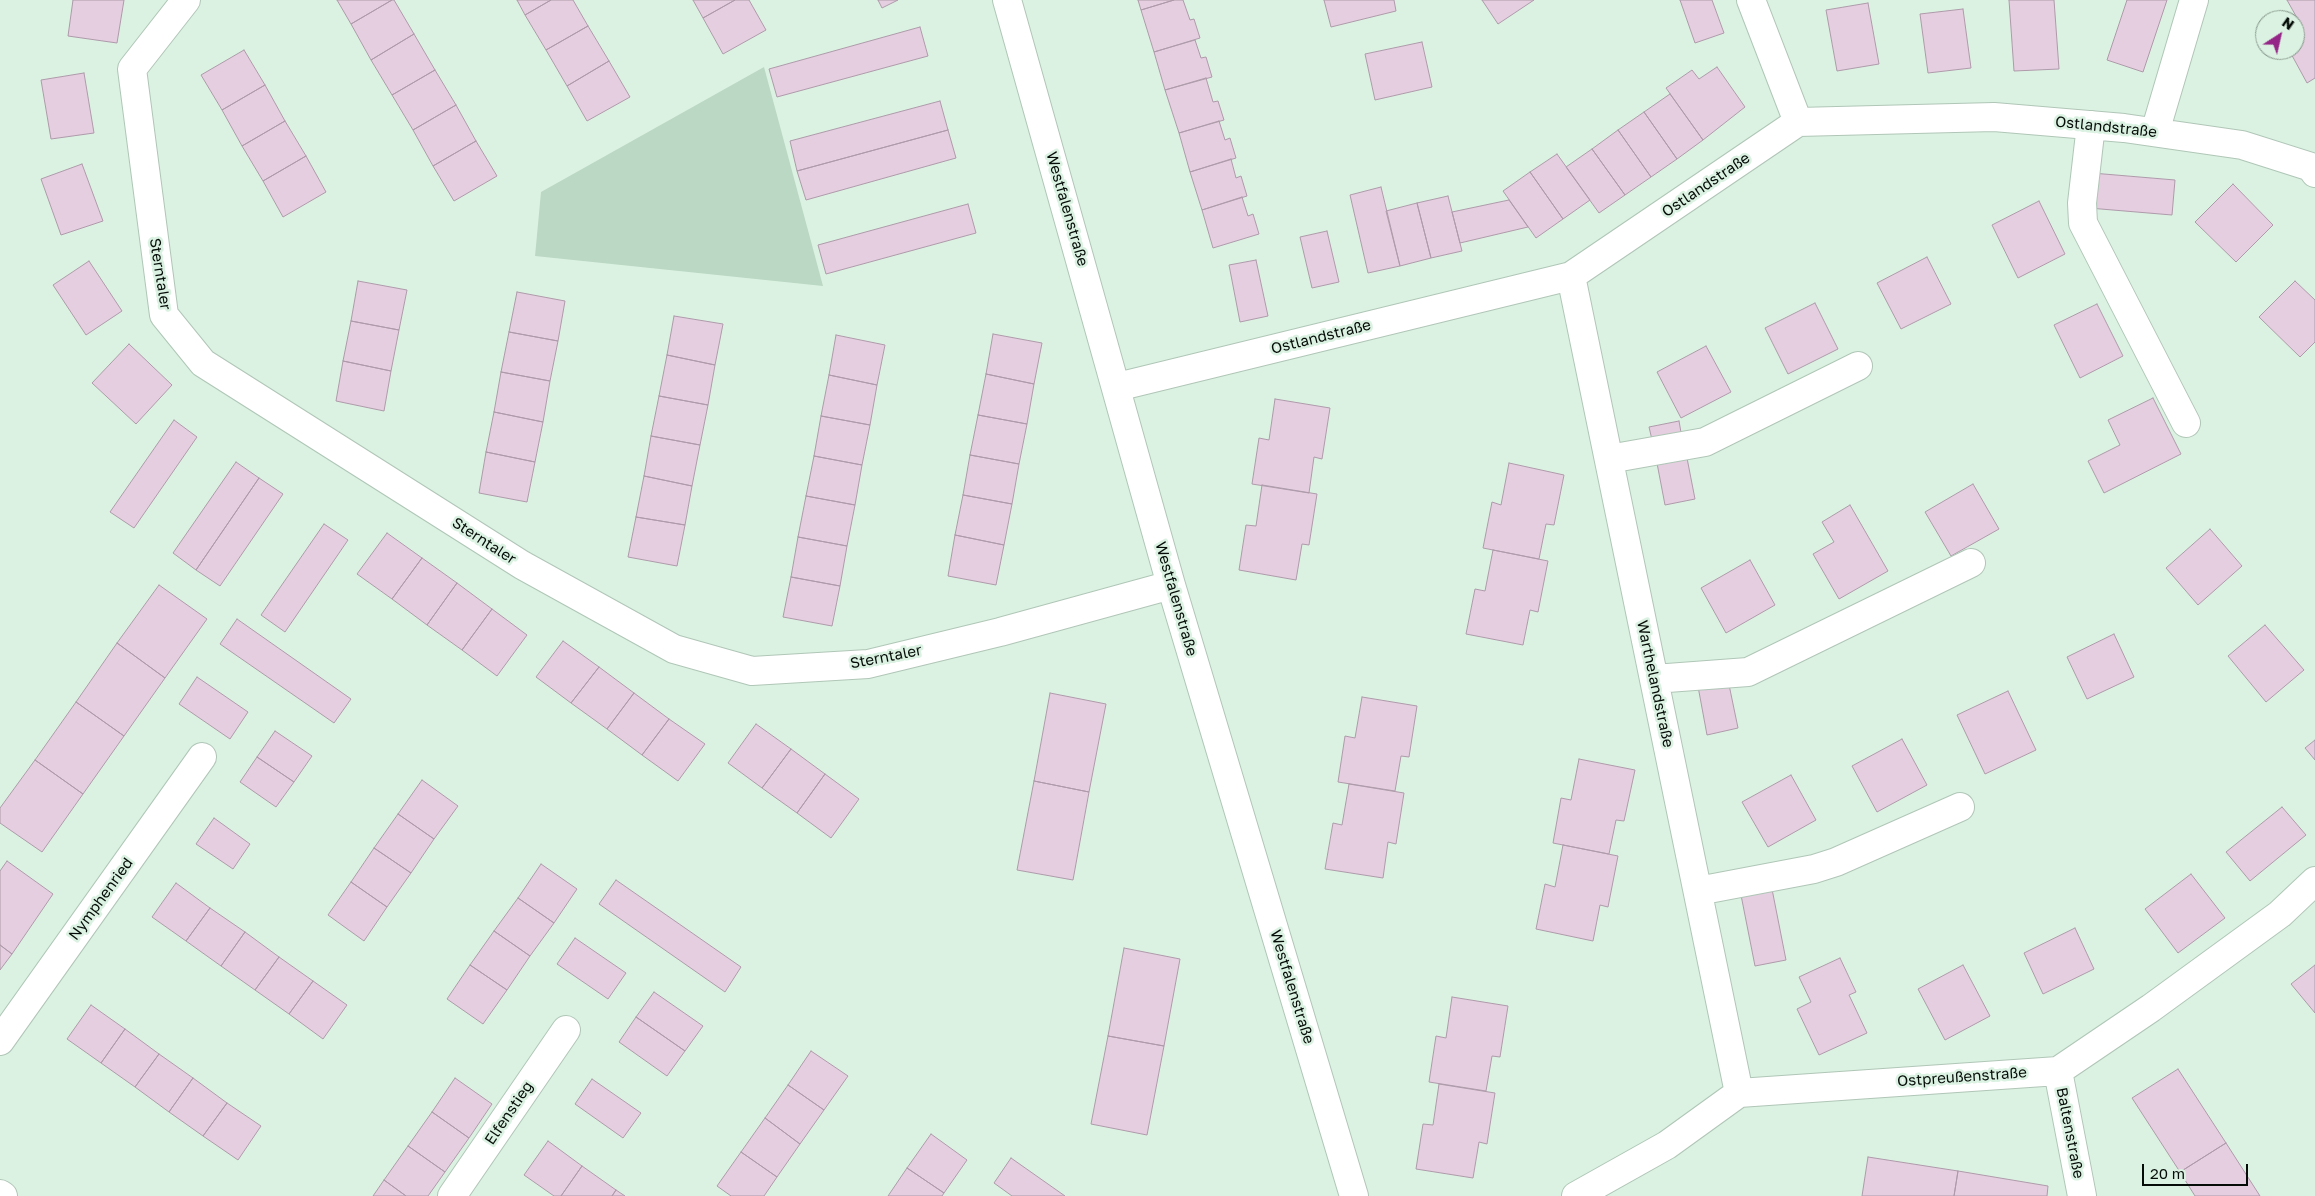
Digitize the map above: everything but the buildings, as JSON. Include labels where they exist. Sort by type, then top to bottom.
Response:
[{"type":"street","name":"Sterntaler","points":[[186,0],[132,69],[164,315],[202,363],[522,565],[674,649],[752,672],[868,664],[1000,632],[1171,585]]},
{"type":"street","name":"Westfalenstraße","points":[[1007,0],[1171,585],[1354,1196]]},
{"type":"street","points":[[1751,0],[1798,122]]},
{"type":"street","points":[[2155,132],[2194,0]]},
{"type":"street","name":"Ostlandstraße","points":[[1117,387],[1571,276],[1798,122],[1994,117],[2091,125],[2242,145],[2314,167]]},
{"type":"street","points":[[2091,125],[2082,203],[2083,223],[2186,423]]},
{"type":"street","name":"Warthelandstraße","points":[[1571,276],[1739,1093]]},
{"type":"street","points":[[1609,459],[1705,442],[1858,366]]},
{"type":"street","points":[[1654,679],[1748,672],[1971,563]]},
{"type":"street","name":"Nymphenried","points":[[0,1041],[202,757]]},
{"type":"street","points":[[1698,891],[1828,865],[1960,807]]},
{"type":"street","points":[[2058,1071],[2151,1008],[2280,914],[2315,881]]},
{"type":"street","name":"Elfenstieg","points":[[452,1196],[566,1030]]},
{"type":"street","name":"Ostpreußenstraße","points":[[1739,1093],[2058,1071]]},
{"type":"street","name":"Baltenstraße","points":[[2058,1071],[2082,1196]]},
{"type":"street","points":[[1576,1196],[1667,1145],[1739,1093]]},
{"type":"green space","points":[[764,67],[823,286],[535,256],[541,192]]}]
